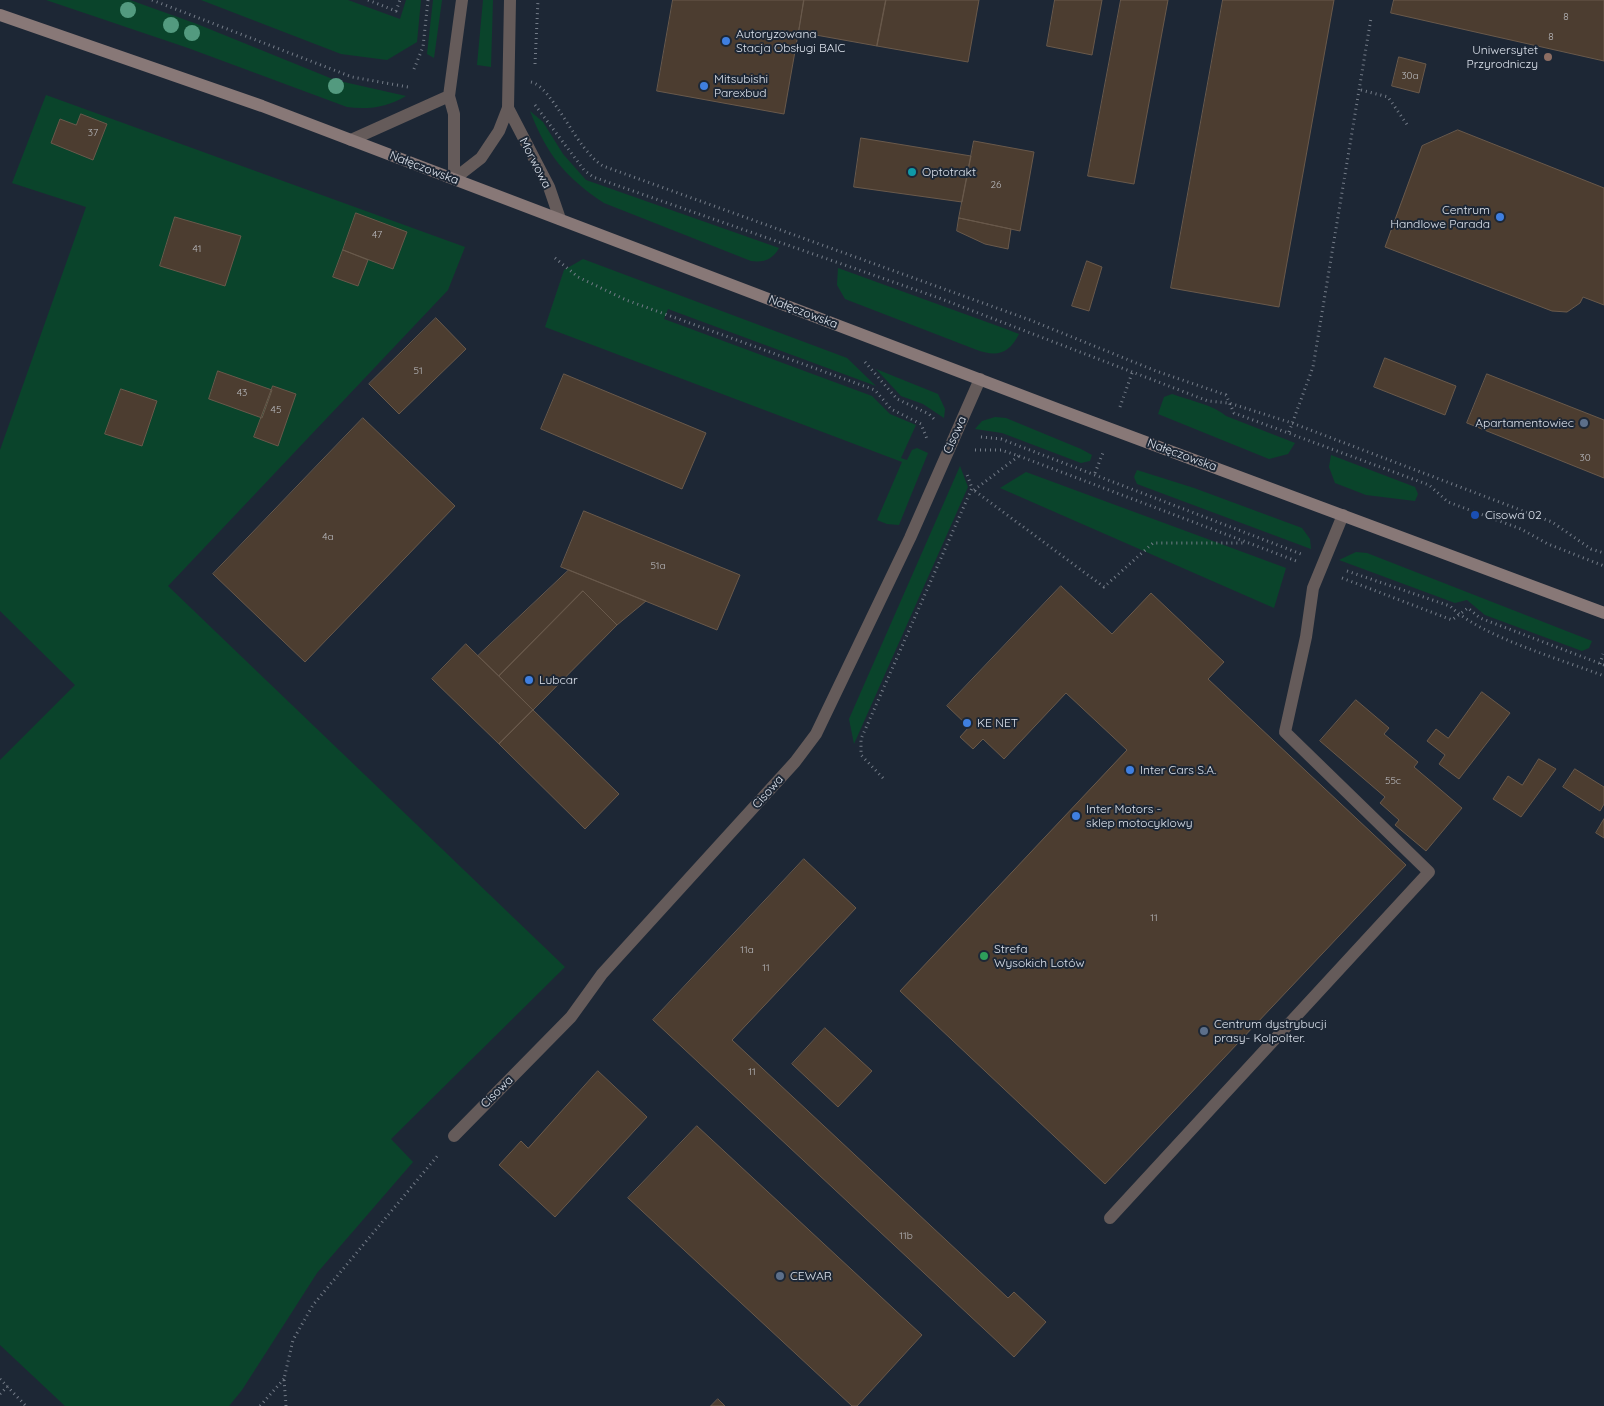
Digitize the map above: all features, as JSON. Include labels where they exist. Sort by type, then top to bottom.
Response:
[{"type":"street","points":[[454,180],[454,114],[449,96],[462,0]]},
{"type":"street","name":"Morwowa","points":[[454,180],[481,158],[499,131],[508,108],[510,0]]},
{"type":"street","name":"Nałęczowska","points":[[0,15],[352,140],[980,379],[1604,613]]},
{"type":"street","points":[[352,140],[449,96]]},
{"type":"street","name":"Morwowa","points":[[508,108],[542,172],[560,219]]},
{"type":"street","name":"Cisowa","points":[[454,1136],[571,1017],[602,974],[795,762],[816,734],[910,538],[980,379]]},
{"type":"street","points":[[1110,1218],[1430,872],[1285,732],[1306,637],[1313,588],[1343,515]]},
{"type":"path","points":[[152,0],[352,77],[410,87]]},
{"type":"path","points":[[368,0],[396,11],[400,0]]},
{"type":"path","points":[[414,69],[423,47],[428,0]]},
{"type":"path","points":[[535,73],[538,0]]},
{"type":"path","points":[[1289,432],[1313,367],[1361,90],[1371,18]]},
{"type":"path","points":[[523,80],[535,82],[545,92],[588,153],[603,166],[1030,320],[1156,371],[1226,395],[1234,413],[1429,485],[1448,502],[1520,529],[1548,544],[1604,566]]},
{"type":"path","points":[[1361,90],[1388,97],[1408,126]]},
{"type":"path","points":[[533,102],[541,110],[584,170],[593,177],[939,298],[1208,401],[1229,403],[1292,423],[1552,522],[1591,549],[1604,554]]},
{"type":"path","points":[[556,258],[578,277],[626,300],[875,390],[891,409],[921,424],[928,441]]},
{"type":"path","points":[[861,357],[897,399],[929,414],[941,425]]},
{"type":"path","points":[[1123,399],[1132,373]]},
{"type":"path","points":[[972,436],[1001,438],[1095,473],[1452,620],[1468,608],[1480,618],[1602,665],[1603,654]]},
{"type":"path","points":[[972,450],[1001,450],[1248,543],[1450,606],[1458,615],[1481,629],[1604,676]]},
{"type":"path","points":[[883,778],[861,755],[861,740],[974,489],[1019,456]]},
{"type":"path","points":[[1095,473],[1101,458]]},
{"type":"path","points":[[965,468],[974,489],[1104,587],[1153,543],[1248,543]]},
{"type":"path","points":[[286,1406],[284,1379],[293,1340],[313,1305],[454,1136]]},
{"type":"path","points":[[0,1379],[26,1406]]},
{"type":"path","points":[[260,1406],[284,1379]]},
{"type":"path","points":[[0,1394],[8,1386]]},
{"type":"green space","points":[[46,0],[130,0],[197,24],[335,80],[406,96],[378,107],[347,107],[188,48]]},
{"type":"green space","points":[[201,0],[348,0],[400,19],[406,0],[421,0],[417,42],[387,60],[341,54]]},
{"type":"green space","points":[[433,0],[442,0],[434,58],[427,54]]},
{"type":"green space","points":[[483,0],[493,0],[491,67],[477,65]]},
{"type":"green space","points":[[46,95],[465,247],[448,290],[168,586],[565,967],[391,1139],[413,1162],[317,1273],[242,1390],[229,1406],[65,1406],[0,1345],[0,760],[75,685],[0,611],[0,450],[86,207],[12,183]]},
{"type":"green space","points":[[530,111],[543,122],[563,154],[586,180],[779,248],[768,259],[751,261],[604,203],[578,184],[559,164],[543,140]]},
{"type":"green space","points":[[583,259],[847,358],[876,386],[668,309],[664,319],[872,396],[890,414],[916,425],[901,458],[907,460],[912,450],[917,448],[928,453],[899,525],[887,524],[877,520],[902,462],[545,327],[564,270]]},
{"type":"green space","points":[[838,268],[1019,334],[1011,346],[1002,352],[991,353],[977,350],[845,299],[837,285]]},
{"type":"green space","points":[[876,369],[938,394],[945,409],[944,418],[923,404],[901,396]]},
{"type":"green space","points":[[1172,394],[1208,406],[1226,416],[1295,443],[1288,454],[1269,459],[1158,414],[1164,397]]},
{"type":"green space","points":[[995,417],[1006,418],[1081,449],[1092,455],[1090,461],[1081,463],[1002,433],[975,429],[982,421]]},
{"type":"green space","points":[[1331,455],[1415,487],[1418,494],[1415,501],[1366,495],[1335,483],[1329,467]]},
{"type":"green space","points":[[960,466],[968,487],[854,744],[849,719]]},
{"type":"green space","points":[[1137,470],[1194,488],[1302,528],[1310,539],[1311,549],[1137,484],[1134,477]]},
{"type":"green space","points":[[1026,472],[1286,568],[1274,608],[1000,488]]},
{"type":"green space","points":[[1356,552],[1367,553],[1592,641],[1589,648],[1582,651],[1485,615],[1467,600],[1455,603],[1339,560]]},
{"type":"building","points":[[673,0],[804,0],[784,114],[657,91]]},
{"type":"building","points":[[804,0],[886,0],[877,46],[799,32]]},
{"type":"building","points":[[886,0],[979,0],[968,62],[877,46]]},
{"type":"building","points":[[1055,0],[1102,0],[1092,55],[1047,46]]},
{"type":"building","points":[[1121,0],[1168,0],[1134,184],[1088,176]]},
{"type":"building","points":[[1223,0],[1334,0],[1279,307],[1171,288]]},
{"type":"building","name":"Uniwersytet Przyrodniczy","points":[[1394,0],[1604,0],[1604,61],[1391,13]]},
{"type":"building","points":[[1399,57],[1426,64],[1419,93],[1392,86]]},
{"type":"building","points":[[81,114],[107,124],[93,160],[51,143],[60,119],[76,125]]},
{"type":"building","name":"Centrum Handlowe Parada","points":[[1458,130],[1604,188],[1604,305],[1583,297],[1580,303],[1567,312],[1552,311],[1385,247],[1422,146]]},
{"type":"building","name":"Optotrakt","points":[[861,138],[971,156],[962,202],[854,187]]},
{"type":"building","points":[[974,141],[1034,152],[1020,231],[959,218]]},
{"type":"building","points":[[356,213],[407,232],[393,269],[343,250]]},
{"type":"building","points":[[175,217],[241,236],[225,286],[160,266]]},
{"type":"building","points":[[959,218],[1011,229],[1008,249],[985,244],[957,231]]},
{"type":"building","points":[[343,250],[368,260],[358,286],[333,277]]},
{"type":"building","points":[[1087,261],[1102,267],[1089,311],[1072,306]]},
{"type":"building","points":[[436,318],[466,349],[399,414],[369,384]]},
{"type":"building","points":[[1385,358],[1456,386],[1445,415],[1374,387]]},
{"type":"building","points":[[218,371],[272,390],[262,418],[209,399]]},
{"type":"building","points":[[564,374],[706,433],[682,489],[541,429]]},
{"type":"building","points":[[1487,374],[1604,420],[1604,478],[1467,423]]},
{"type":"building","points":[[273,386],[296,394],[278,446],[254,437]]},
{"type":"building","points":[[121,389],[157,401],[142,446],[105,434]]},
{"type":"building","points":[[363,418],[455,506],[305,662],[213,574]]},
{"type":"building","points":[[584,511],[740,575],[717,630],[561,567]]},
{"type":"building","points":[[569,570],[646,601],[617,625],[583,591],[499,676],[478,656]]},
{"type":"building","points":[[1061,586],[1112,634],[1151,593],[1224,662],[1208,679],[1406,865],[1105,1184],[900,991],[1127,750],[1066,693],[1004,759],[983,739],[973,749],[960,737],[969,727],[947,706]]},
{"type":"building","points":[[583,591],[617,625],[533,710],[499,676]]},
{"type":"building","points":[[466,644],[533,710],[499,744],[432,679]]},
{"type":"building","points":[[1482,692],[1510,713],[1459,779],[1439,764],[1445,755],[1427,741],[1436,729],[1448,738]]},
{"type":"building","points":[[1356,700],[1389,728],[1384,734],[1418,762],[1414,767],[1462,808],[1426,851],[1395,825],[1399,820],[1380,803],[1385,797],[1320,741]]},
{"type":"building","points":[[533,710],[619,794],[585,829],[499,744]]},
{"type":"building","points":[[1539,759],[1556,769],[1521,817],[1493,799],[1508,776],[1522,785]]},
{"type":"building","points":[[1575,769],[1604,787],[1604,804],[1600,811],[1563,787]]},
{"type":"building","points":[[1604,819],[1604,838],[1596,833]]},
{"type":"building","points":[[804,859],[856,908],[732,1040],[1008,1298],[1014,1292],[1046,1322],[1014,1357],[653,1020]]},
{"type":"building","points":[[825,1028],[872,1071],[838,1107],[792,1064]]},
{"type":"building","points":[[598,1071],[647,1117],[555,1217],[499,1165],[521,1141],[528,1148]]},
{"type":"building","points":[[697,1126],[922,1335],[857,1406],[852,1406],[628,1198]]},
{"type":"building","points":[[718,1399],[725,1406],[711,1406]]},
{"type":"place","name":"Autoryzowana Stacja Obsługi BAIC","points":[[726,41]]},
{"type":"place","name":"Uniwersytet Przyrodniczy","points":[[1548,57]]},
{"type":"place","name":"Mitsubishi Parexbud","points":[[704,86]]},
{"type":"place","name":"Optotrakt","points":[[912,172]]},
{"type":"place","name":"Centrum Handlowe Parada","points":[[1500,217]]},
{"type":"place","name":"Apartamentowiec","points":[[1584,423]]},
{"type":"place","name":"Cisowa 02","points":[[1475,515]]},
{"type":"place","name":"Lubcar","points":[[529,680]]},
{"type":"place","name":"KE NET","points":[[967,723]]},
{"type":"place","name":"Inter Cars S.A.","points":[[1130,770]]},
{"type":"place","name":"Inter Motors - sklep motocyklowy","points":[[1076,816]]},
{"type":"place","name":"Strefa Wysokich Lotów","points":[[984,956]]},
{"type":"place","name":"Centrum dystrybucji prasy- Kolpolter.","points":[[1204,1031]]},
{"type":"place","name":"CEWAR","points":[[780,1276]]}]
